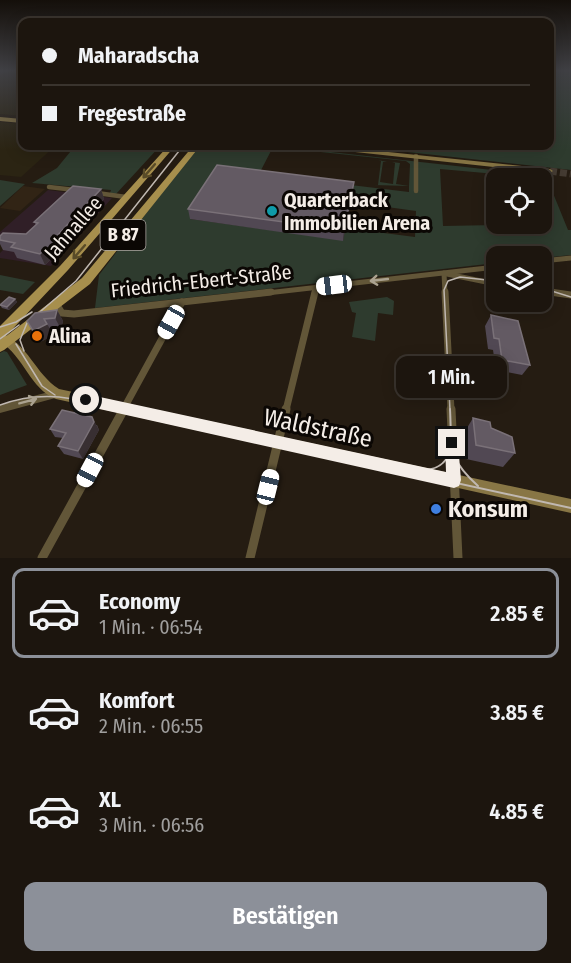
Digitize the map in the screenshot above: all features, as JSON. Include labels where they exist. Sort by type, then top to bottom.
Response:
[{"type":"main road","points":[[0,119],[18,121]]},
{"type":"main road","name":"Jahnallee","points":[[2,340],[167,150]]},
{"type":"main road","name":"B 87","points":[[2,340],[57,305],[93,273],[193,150]]},
{"type":"main road","points":[[357,150],[523,168]]},
{"type":"main road","points":[[2,340],[20,350],[45,387],[56,394]]},
{"type":"main road","name":"Waldstraße","points":[[56,394],[571,506]]},
{"type":"street","points":[[416,156],[416,191]]},
{"type":"street","points":[[49,187],[79,191]]},
{"type":"street","points":[[88,192],[126,197]]},
{"type":"street","points":[[552,260],[571,258]]},
{"type":"street","name":"Friedrich-Ebert-Straße","points":[[57,305],[62,313],[74,314],[486,268]]},
{"type":"street","points":[[458,558],[441,273],[486,282]]},
{"type":"street","points":[[250,558],[316,287]]},
{"type":"street","points":[[552,292],[571,295]]},
{"type":"street","points":[[42,558],[182,302]]},
{"type":"street","name":"Waldstraße","points":[[0,409],[56,394]]},
{"type":"shaded area","points":[[0,97],[18,97],[18,116],[0,114]]},
{"type":"shaded area","points":[[0,122],[18,124],[18,150],[51,150],[21,177],[0,175]]},
{"type":"shaded area","points":[[23,186],[45,189],[20,211],[0,208]]},
{"type":"shaded area","points":[[48,190],[112,198],[51,266],[0,258],[0,253],[9,244],[0,242],[0,232]]},
{"type":"green space","points":[[554,97],[571,97],[571,170],[388,150],[554,150]]},
{"type":"green space","points":[[72,150],[144,152],[156,150],[116,194],[110,193],[111,190],[32,183],[57,168]]},
{"type":"green space","points":[[194,150],[271,150],[259,174],[409,192],[410,164],[406,161],[302,150],[486,169],[486,173],[440,169],[443,226],[486,225],[486,234],[552,234],[552,191],[568,230],[571,230],[571,255],[552,257],[552,246],[486,246],[486,264],[95,308],[99,275]],"holes":[[[351,202],[416,211],[415,237],[345,228],[343,240],[190,219]]]},
{"type":"green space","points":[[378,160],[387,162],[383,162],[380,182],[393,184],[395,163],[392,162],[400,163],[396,184],[409,186],[373,185],[378,185],[381,161]]},
{"type":"green space","points":[[0,180],[25,184],[0,206]]},
{"type":"green space","points":[[0,275],[35,282],[23,294],[0,290]]},
{"type":"green space","points":[[387,297],[394,301],[393,315],[378,313],[375,341],[352,337],[356,313],[352,312],[349,302]]},
{"type":"green space","points":[[7,352],[27,385],[0,395],[0,353]]},
{"type":"building","name":"Quarterback Immobilien Arena","points":[[217,165],[354,182],[344,230],[188,209]]},
{"type":"building","points":[[73,186],[101,189],[54,239],[60,240],[51,250],[45,249],[40,254],[11,247],[15,243],[0,240],[3,233],[26,234],[38,223],[34,222]]},
{"type":"building","points":[[9,297],[15,299],[7,307],[0,305]]},
{"type":"building","points":[[57,310],[55,318],[44,319],[47,324],[33,331],[27,321],[35,313]]},
{"type":"building","points":[[491,315],[518,321],[530,365],[502,360],[499,339],[494,338]]},
{"type":"building","points":[[62,410],[92,417],[94,422],[78,451],[58,446],[66,433],[50,429]]},
{"type":"building","points":[[473,418],[490,422],[491,428],[512,437],[515,453],[476,445]]},
{"type":"tunnel","points":[[552,171],[571,174]]},
{"type":"tram line","points":[[24,351],[20,340],[27,323],[76,281],[180,150]]},
{"type":"tram line","points":[[450,410],[444,290],[448,281],[460,277],[486,280]]},
{"type":"tram line","points":[[552,291],[571,297]]},
{"type":"tram line","points":[[0,327],[16,322],[32,312]]},
{"type":"tram line","points":[[0,339],[19,325]]},
{"type":"tram line","points":[[16,344],[42,386],[55,395]]},
{"type":"tram line","points":[[0,405],[48,396],[125,410]]},
{"type":"tram line","points":[[118,409],[571,508]]},
{"type":"tram line","points":[[450,409],[453,452],[461,468],[478,486]]},
{"type":"tram line","points":[[417,470],[429,470],[443,463],[451,449]]},
{"type":"place","name":"Quarterback Immobilien Arena","points":[[272,211]]},
{"type":"place","name":"Alina","points":[[37,336]]},
{"type":"place","name":"Konsum","points":[[436,509]]},
{"type":"route","points":[[86,400],[454,480],[452,443]]}]
